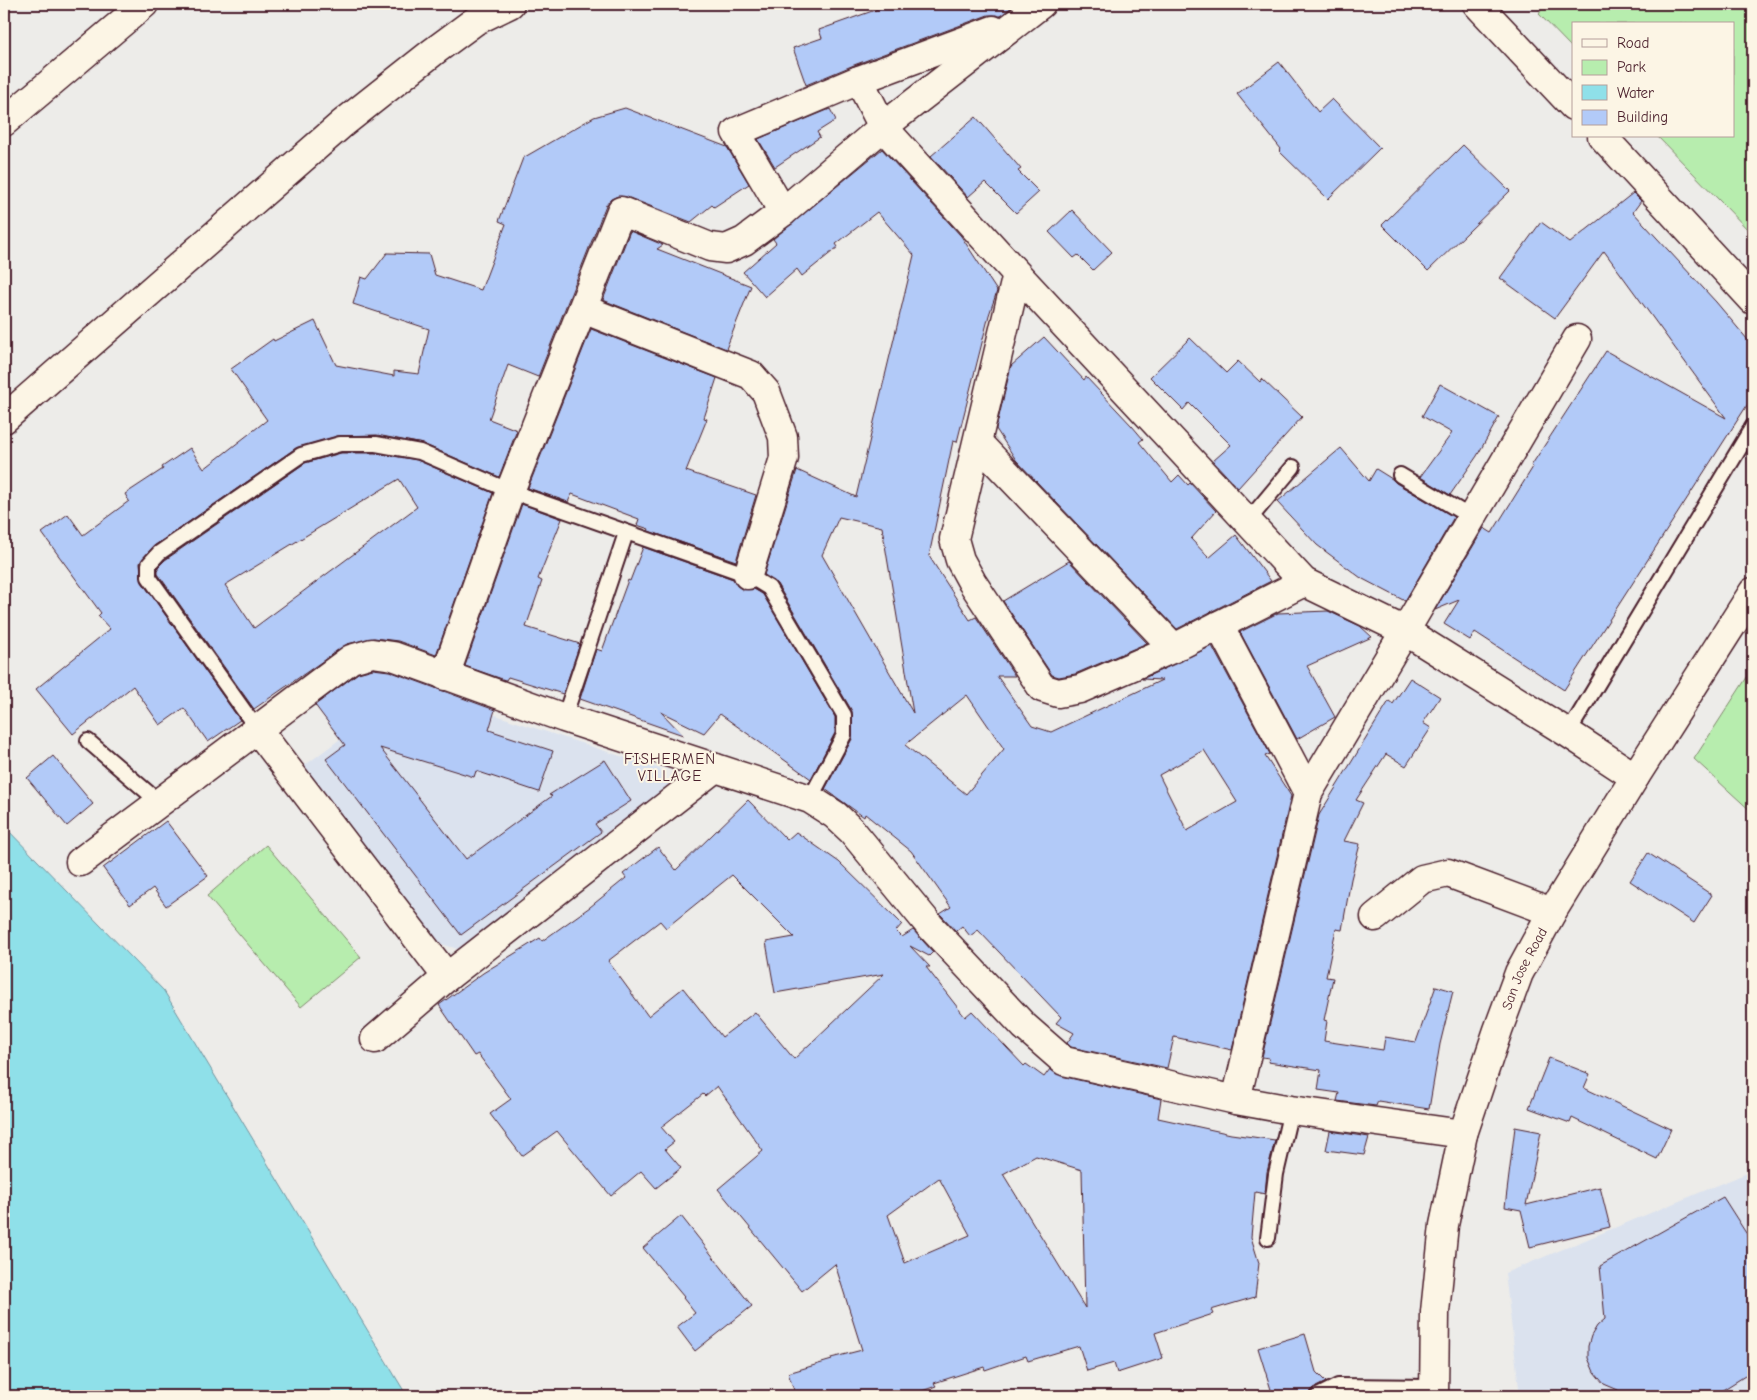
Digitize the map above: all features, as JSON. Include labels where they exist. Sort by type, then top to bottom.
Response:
[{"type":"street","points":[[4,122],[144,4]]},
{"type":"street","points":[[4,419],[342,124],[475,20],[510,4]]},
{"type":"street","points":[[444,676],[510,491],[622,211],[710,247],[726,249],[744,241],[783,212],[883,127],[1041,4]]},
{"type":"street","points":[[1477,4],[1572,105]]},
{"type":"street","points":[[783,212],[736,132],[859,80],[1017,21]]},
{"type":"street","points":[[859,80],[883,127],[1304,582],[1405,631],[1635,777]]},
{"type":"street","points":[[1604,138],[1753,300]]},
{"type":"street","points":[[1017,274],[954,539],[960,560],[972,582],[1042,688],[1058,693],[1080,688],[1174,648],[1304,582]]},
{"type":"street","points":[[583,309],[751,375],[766,392],[783,437],[784,458],[748,575]]},
{"type":"street","points":[[1236,1100],[1308,793],[1577,339]]},
{"type":"street","points":[[978,443],[1174,648]]},
{"type":"street","name":"San Jose Road","points":[[1433,1392],[1435,1312],[1444,1225],[1463,1134],[1519,973],[1552,912],[1635,777],[1753,592]]},
{"type":"street","points":[[1219,625],[1308,793]]},
{"type":"street","points":[[80,862],[351,658],[372,652],[393,656],[564,718],[810,799],[834,815],[852,831],[930,926],[1024,1026],[1064,1061],[1236,1100],[1291,1110],[1463,1134]]},
{"type":"street","points":[[257,729],[447,977]]},
{"type":"street","points":[[375,1039],[447,977],[714,768]]},
{"type":"street","points":[[1375,917],[1422,879],[1448,873],[1552,912]]},
{"type":"lane","points":[[1568,733],[1751,435]]},
{"type":"lane","points":[[257,729],[149,577],[149,564],[159,553],[301,455],[340,444],[376,444],[420,452],[510,491],[748,575],[769,588],[844,715],[844,735],[810,799]]},
{"type":"lane","points":[[1248,521],[1293,467]]},
{"type":"lane","points":[[1400,475],[1472,518]]},
{"type":"lane","points":[[564,718],[626,533]]},
{"type":"lane","points":[[88,741],[159,802]]},
{"type":"lane","points":[[1268,1238],[1276,1174],[1291,1110]]},
{"type":"lane","points":[[1318,1396],[1338,1386],[1433,1392]]},
{"type":"shaded area","points":[[410,687],[660,769],[672,790],[458,949],[425,939],[304,766]]},
{"type":"shaded area","points":[[1752,1171],[1753,1396],[1520,1396],[1505,1273]]},
{"type":"green space","points":[[1545,4],[1753,4],[1753,235],[1659,138],[1734,138],[1734,22],[1572,22],[1572,48],[1539,14]]},
{"type":"green space","points":[[1753,668],[1753,813],[1694,759]]},
{"type":"green space","points":[[266,845],[361,957],[301,1007],[207,896]]},
{"type":"water","points":[[4,826],[164,991],[407,1396],[4,1396]]},
{"type":"building","points":[[892,4],[1016,4],[1000,16],[988,15],[806,85],[793,48],[822,38],[819,30]]},
{"type":"building","points":[[1279,62],[1318,112],[1332,99],[1380,148],[1328,199],[1279,151],[1281,149],[1237,94]]},
{"type":"building","points":[[625,108],[727,147],[749,184],[714,207],[712,205],[691,222],[627,197],[618,196],[611,199],[606,205],[538,377],[508,365],[489,419],[517,430],[499,477],[423,444],[377,435],[338,436],[296,448],[154,546],[140,563],[142,582],[240,720],[208,742],[184,708],[160,725],[133,686],[73,734],[36,689],[110,629],[98,616],[101,613],[42,533],[68,514],[83,535],[129,501],[125,494],[163,469],[162,467],[190,448],[204,469],[267,420],[231,369],[273,339],[274,341],[315,321],[336,365],[394,376],[394,371],[419,374],[429,329],[353,304],[361,277],[367,279],[387,253],[429,254],[435,275],[481,290],[506,224],[499,221],[523,158],[594,117]]},
{"type":"building","points":[[830,109],[836,120],[817,132],[820,137],[775,167],[758,139]]},
{"type":"building","points":[[976,117],[1021,169],[1018,171],[1039,192],[1016,213],[985,182],[968,197],[931,156]]},
{"type":"building","points":[[1463,145],[1510,191],[1428,271],[1382,225]]},
{"type":"building","points":[[882,149],[961,236],[997,291],[989,315],[957,442],[953,441],[929,556],[970,620],[976,617],[1015,676],[997,676],[1032,726],[1051,732],[1162,680],[1142,679],[1212,646],[1270,754],[1265,756],[1291,796],[1232,1050],[1174,1037],[1167,1068],[1071,1047],[1067,1043],[1074,1033],[1056,1023],[1061,1017],[978,930],[970,936],[962,926],[956,931],[940,914],[951,907],[911,851],[865,814],[864,817],[825,789],[852,739],[852,711],[777,584],[764,575],[797,470],[856,497],[914,255],[877,212],[836,244],[838,247],[802,276],[797,269],[765,297],[743,272],[776,243],[773,239]],"holes":[[[839,517],[882,527],[913,713],[822,555]],[[967,695],[1004,749],[966,794],[905,745]],[[1204,750],[1237,802],[1187,831],[1159,775]]]},
{"type":"building","points":[[1633,193],[1641,201],[1633,212],[1716,302],[1753,346],[1753,396],[1564,690],[1475,632],[1470,640],[1444,624],[1459,600],[1435,610],[1484,528],[1492,533],[1533,467],[1531,466],[1606,351],[1726,418],[1604,251],[1555,318],[1500,278],[1541,222],[1570,243]]},
{"type":"building","points":[[1072,210],[1112,252],[1093,270],[1078,255],[1074,258],[1049,232]]},
{"type":"building","points":[[630,231],[663,245],[657,249],[751,286],[726,349],[603,300]]},
{"type":"building","points":[[591,329],[717,378],[704,418],[707,419],[686,471],[756,495],[736,561],[648,531],[649,529],[637,525],[639,519],[572,494],[568,502],[528,488]]},
{"type":"building","points":[[1044,337],[1084,380],[1086,377],[1132,426],[1143,439],[1139,442],[1172,482],[1179,475],[1188,485],[1190,483],[1216,511],[1191,539],[1209,558],[1236,535],[1271,581],[1177,629],[1016,460],[996,429],[1011,366]]},
{"type":"building","points":[[1190,338],[1226,373],[1238,361],[1260,382],[1262,379],[1302,417],[1238,488],[1213,461],[1231,445],[1189,403],[1183,410],[1150,377]]},
{"type":"building","points":[[1440,384],[1499,417],[1477,456],[1450,495],[1420,477],[1452,433],[1422,416]]},
{"type":"building","points":[[1341,448],[1369,481],[1376,469],[1454,517],[1405,601],[1361,578],[1317,545],[1277,502]]},
{"type":"building","points":[[341,453],[375,453],[417,460],[493,493],[436,655],[398,641],[374,638],[347,644],[254,709],[158,574],[158,567],[165,560],[305,463]],"holes":[[[399,479],[417,507],[254,628],[225,585]]]},
{"type":"building","points":[[522,504],[562,519],[538,579],[542,581],[526,627],[580,644],[563,694],[508,677],[505,680],[465,666]]},
{"type":"building","points":[[643,547],[733,579],[737,586],[743,590],[754,589],[763,594],[835,717],[835,733],[811,779],[720,714],[704,733],[661,712],[683,735],[580,699],[596,649],[602,651],[628,580],[630,581]]},
{"type":"building","points":[[1069,561],[1147,643],[1075,674],[1059,677],[1052,675],[1003,601]]},
{"type":"building","points":[[1328,611],[1360,626],[1372,637],[1307,666],[1335,717],[1297,739],[1240,632],[1278,613]]},
{"type":"building","points":[[373,669],[389,671],[495,710],[489,730],[553,751],[539,792],[476,771],[474,777],[380,748],[466,859],[552,796],[549,795],[605,760],[631,801],[595,824],[601,832],[461,935],[326,759],[345,745],[315,705],[358,673]]},
{"type":"building","points":[[1410,678],[1440,697],[1423,723],[1431,728],[1406,766],[1386,754],[1356,800],[1363,803],[1344,841],[1360,844],[1351,879],[1342,930],[1336,929],[1326,977],[1333,978],[1324,1020],[1327,1021],[1324,1041],[1383,1050],[1385,1037],[1416,1042],[1436,986],[1453,991],[1440,1044],[1429,1109],[1378,1101],[1376,1106],[1337,1101],[1339,1093],[1318,1090],[1321,1070],[1268,1062],[1269,1058],[1262,1057],[1319,815],[1389,701],[1393,704]]},
{"type":"building","points":[[53,756],[93,804],[67,826],[27,778]]},
{"type":"building","points":[[748,800],[787,840],[796,832],[839,862],[902,924],[896,931],[902,937],[913,930],[933,952],[929,956],[910,946],[930,967],[926,967],[965,1017],[972,1011],[1024,1066],[1026,1064],[1044,1077],[1050,1069],[1061,1076],[1161,1099],[1158,1118],[1231,1134],[1275,1140],[1267,1172],[1265,1194],[1255,1192],[1251,1237],[1259,1263],[1255,1297],[1211,1310],[1213,1314],[1155,1333],[1163,1358],[1117,1373],[1114,1363],[1087,1371],[1079,1346],[1028,1361],[1026,1356],[985,1370],[984,1367],[934,1383],[936,1386],[908,1396],[796,1396],[788,1373],[832,1360],[831,1358],[862,1350],[835,1264],[802,1291],[718,1189],[763,1151],[717,1086],[705,1096],[703,1094],[661,1127],[674,1142],[665,1149],[681,1168],[656,1188],[641,1171],[611,1196],[557,1131],[522,1156],[490,1114],[511,1099],[478,1054],[474,1056],[439,1005],[483,973],[540,938],[542,941],[590,907],[626,878],[623,874],[658,847],[676,870]],"holes":[[[732,875],[794,937],[766,942],[775,993],[884,974],[794,1059],[755,1012],[722,1037],[683,988],[648,1016],[608,961],[660,921],[666,928]],[[1036,1156],[1082,1170],[1085,1308],[1003,1174]],[[939,1178],[970,1235],[905,1263],[888,1215]]]},
{"type":"building","points":[[166,821],[208,876],[166,906],[153,888],[130,905],[103,868]]},
{"type":"building","points":[[1648,853],[1712,895],[1694,923],[1630,881]]},
{"type":"building","points":[[1549,1058],[1590,1074],[1584,1088],[1671,1129],[1657,1159],[1572,1118],[1570,1123],[1529,1108]]},
{"type":"building","points":[[1515,1127],[1541,1132],[1526,1205],[1600,1187],[1610,1227],[1530,1247],[1521,1210],[1505,1207]]},
{"type":"building","points":[[1330,1131],[1369,1137],[1364,1155],[1326,1150]]},
{"type":"building","points":[[1723,1197],[1753,1244],[1753,1371],[1713,1396],[1618,1396],[1618,1390],[1604,1384],[1594,1372],[1588,1358],[1588,1346],[1591,1336],[1597,1326],[1605,1319],[1600,1266]]},
{"type":"building","points":[[681,1216],[752,1306],[695,1351],[677,1327],[695,1313],[643,1248]]},
{"type":"building","points":[[1305,1334],[1316,1372],[1326,1382],[1314,1388],[1309,1396],[1273,1396],[1258,1348]]},
{"type":"district","name":"FISHERMEN VILLAGE","points":[[670,768]]}]
